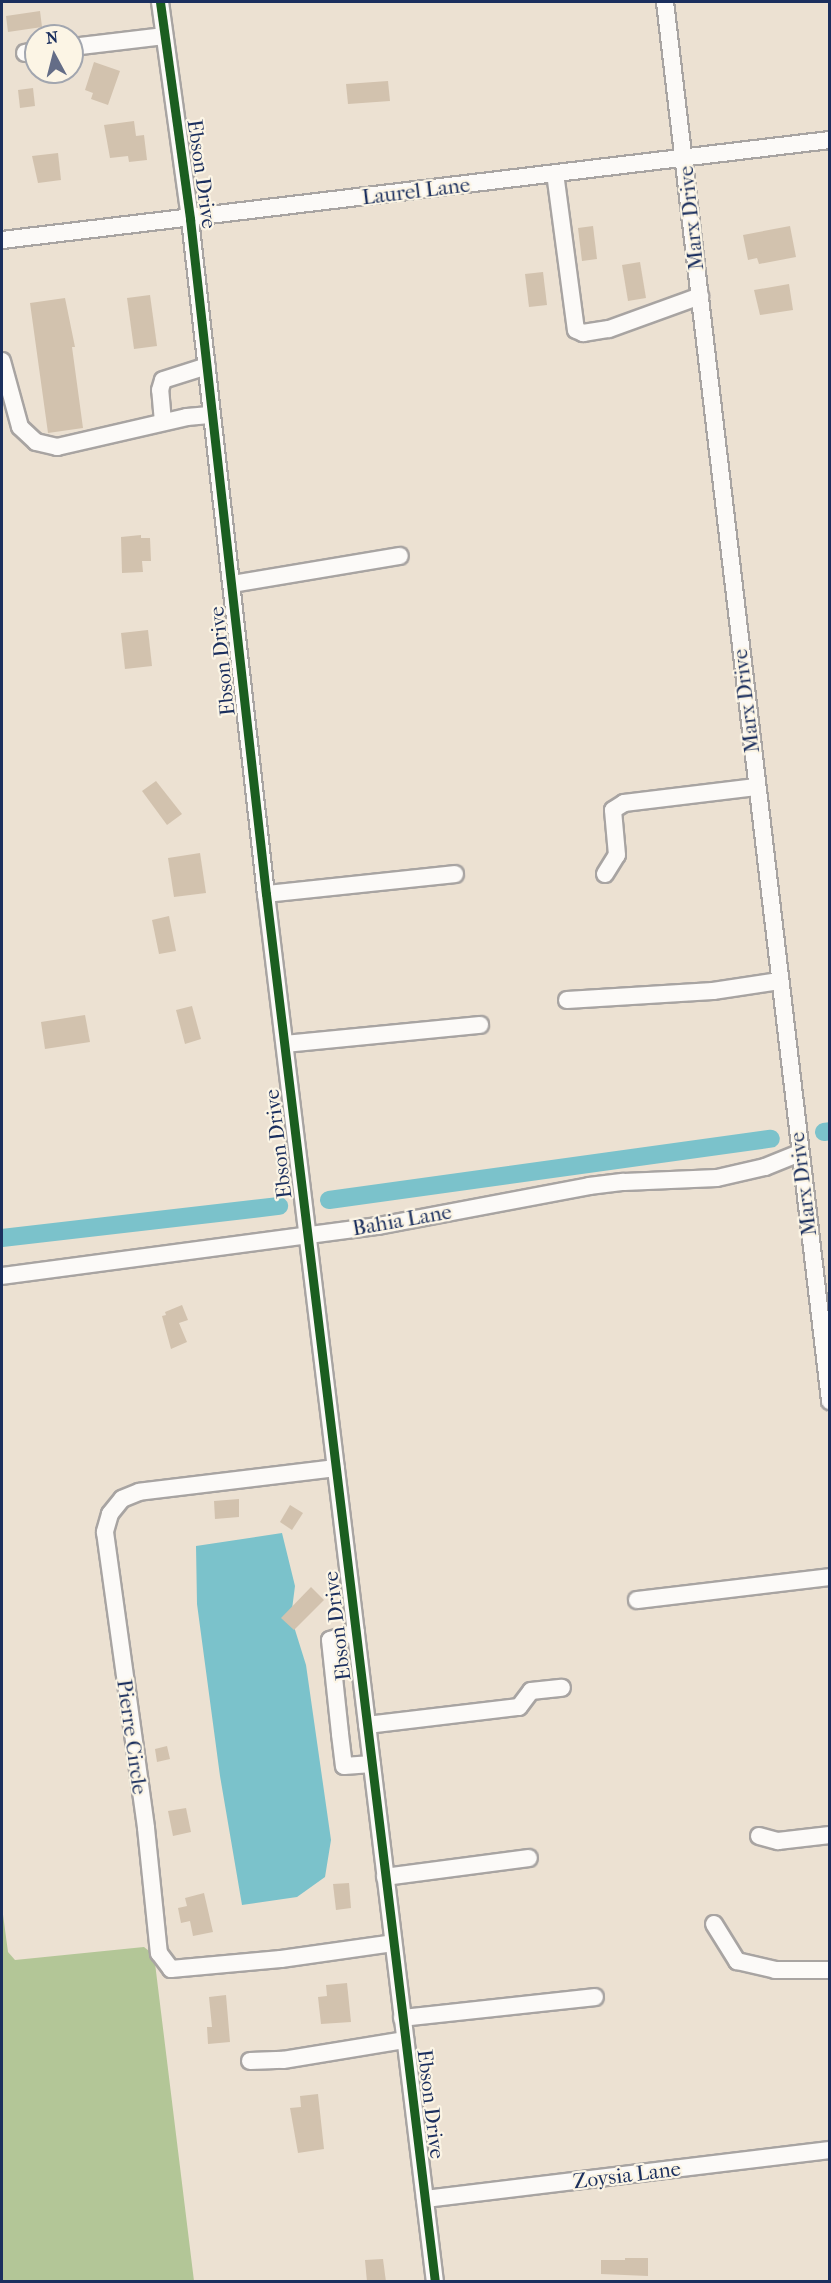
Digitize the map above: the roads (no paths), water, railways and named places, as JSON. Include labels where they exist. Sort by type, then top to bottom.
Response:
[{"type":"street","name":"Ebson Drive","points":[[160,2],[190,219],[266,894],[435,2282]]},
{"type":"street","name":"Marx Drive","points":[[665,2],[800,1153],[822,1278],[830,1401]]},
{"type":"street","points":[[84,46],[164,36]]},
{"type":"street","name":"Laurel Lane","points":[[2,240],[830,140]]},
{"type":"street","points":[[555,173],[576,330],[584,333],[609,329],[700,296]]},
{"type":"street","points":[[2,361],[20,427],[36,442],[57,447],[163,422],[213,415]]},
{"type":"street","points":[[163,422],[160,390],[162,380],[207,366]]},
{"type":"street","points":[[231,584],[400,556]]},
{"type":"street","points":[[605,874],[617,855],[613,810],[624,803],[756,787]]},
{"type":"street","points":[[266,894],[455,874]]},
{"type":"street","points":[[567,1000],[713,991],[779,981]]},
{"type":"street","points":[[285,1044],[480,1025]]},
{"type":"street","name":"Bahia Lane","points":[[2,1276],[378,1226],[589,1186],[734,1175],[765,1167],[800,1153]]},
{"type":"street","name":"Pierre Circle","points":[[336,1468],[139,1492],[122,1499],[110,1514],[105,1532],[146,1828],[159,1953],[171,1969],[281,1959],[393,1943]]},
{"type":"street","points":[[637,1600],[830,1577]]},
{"type":"street","points":[[356,1632],[330,1640],[344,1766],[372,1764]]},
{"type":"street","points":[[367,1725],[519,1707],[531,1691],[562,1688]]},
{"type":"street","points":[[759,1836],[778,1841],[830,1835]]},
{"type":"street","points":[[385,1877],[529,1858]]},
{"type":"street","points":[[714,1924],[737,1961],[775,1970],[830,1970]]},
{"type":"street","points":[[402,2018],[595,1997]]},
{"type":"street","points":[[250,2061],[283,2060],[405,2040]]},
{"type":"street","name":"Zoysia Lane","points":[[425,2199],[830,2150]]},
{"type":"water","points":[[282,1533],[295,1586],[291,1617],[306,1665],[331,1840],[325,1877],[297,1897],[242,1905],[220,1776],[197,1604],[196,1546]]},
{"type":"waterway","points":[[824,1132],[830,1131]]},
{"type":"waterway","points":[[329,1200],[771,1139]]},
{"type":"waterway","points":[[2,1238],[279,1206]]}]
